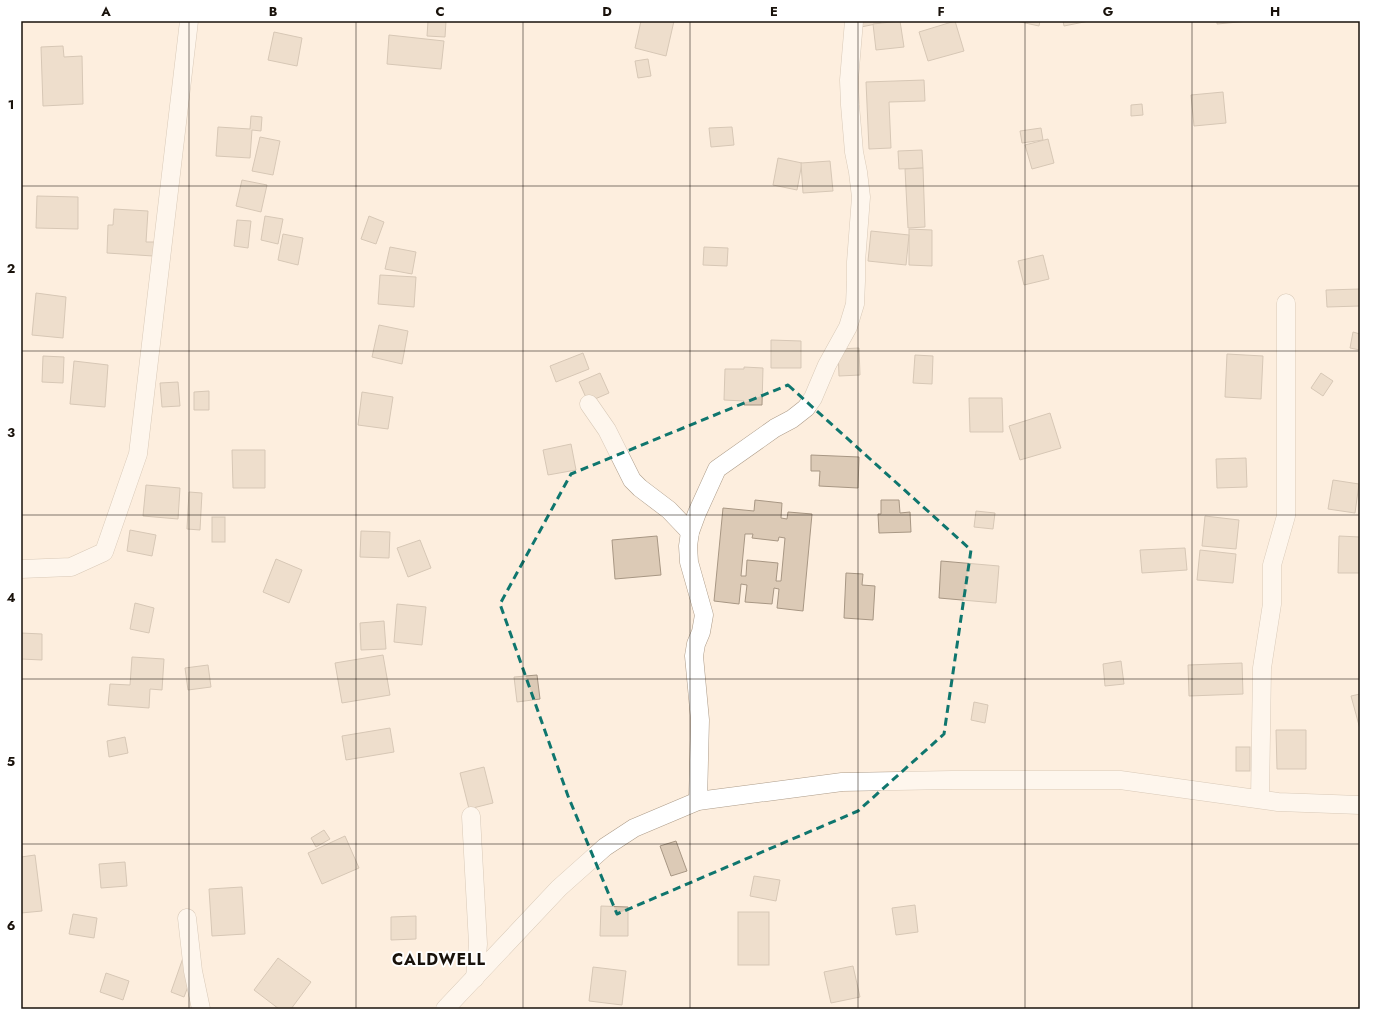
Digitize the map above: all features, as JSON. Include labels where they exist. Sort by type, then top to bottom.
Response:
[{"type":"street","points":[[21,569],[71,567],[104,552],[138,454],[190,21]]},
{"type":"street","points":[[698,801],[700,720],[694,656],[704,615],[689,562],[688,546],[690,532],[717,469],[806,408],[813,398],[827,365],[848,327],[855,304],[856,262],[861,196],[852,136],[850,106],[849,80],[854,21]]},
{"type":"street","points":[[1260,799],[1262,668],[1272,604],[1272,564],[1286,516],[1286,303]]},
{"type":"street","points":[[589,404],[607,430],[632,480],[669,510],[690,532]]},
{"type":"street","points":[[445,1009],[559,888],[605,847],[634,828],[698,801],[842,782],[952,780],[1120,780],[1278,802],[1360,805]]},
{"type":"street","points":[[471,816],[478,944],[475,978]]},
{"type":"street","points":[[187,918],[193,971],[202,1009]]},
{"type":"highlighted area","points":[[788,385],[971,550],[944,734],[858,811],[617,914],[568,796],[500,604],[571,474]]},
{"type":"building","points":[[428,21],[446,21],[445,37],[427,36]]},
{"type":"building","points":[[641,21],[674,21],[666,56],[635,48]]},
{"type":"building","points":[[855,21],[880,21],[881,23],[856,28]]},
{"type":"building","points":[[900,21],[904,47],[876,50],[873,24]]},
{"type":"building","points":[[955,21],[964,51],[928,61],[919,32]]},
{"type":"building","points":[[1016,21],[1040,21],[1039,26]]},
{"type":"building","points":[[1063,21],[1089,21],[1064,26]]},
{"type":"building","points":[[1217,21],[1249,21],[1217,24]]},
{"type":"building","points":[[274,32],[302,38],[297,66],[268,60]]},
{"type":"building","points":[[389,35],[444,41],[441,69],[387,64]]},
{"type":"building","points":[[63,46],[64,57],[82,56],[83,104],[43,106],[41,47]]},
{"type":"building","points":[[648,59],[651,76],[638,78],[635,61]]},
{"type":"building","points":[[924,80],[925,101],[889,102],[891,148],[869,149],[866,82]]},
{"type":"building","points":[[1223,92],[1226,123],[1194,126],[1191,95]]},
{"type":"building","points":[[1142,104],[1143,115],[1131,116],[1131,105]]},
{"type":"building","points":[[251,116],[262,117],[261,131],[252,130],[250,158],[216,156],[218,127],[250,129]]},
{"type":"building","points":[[732,127],[734,145],[711,147],[709,128]]},
{"type":"building","points":[[1041,128],[1043,140],[1022,143],[1020,131]]},
{"type":"building","points":[[260,137],[280,141],[273,175],[252,171]]},
{"type":"building","points":[[1048,139],[1054,163],[1032,169],[1025,145]]},
{"type":"building","points":[[922,150],[923,168],[899,169],[898,151]]},
{"type":"building","points":[[778,158],[802,163],[797,190],[773,185]]},
{"type":"building","points":[[830,161],[833,191],[803,193],[801,163]]},
{"type":"building","points":[[923,168],[925,227],[908,228],[905,169]]},
{"type":"building","points":[[242,180],[267,185],[261,212],[236,206]]},
{"type":"building","points":[[37,196],[78,197],[78,229],[36,228]]},
{"type":"building","points":[[114,209],[148,211],[146,242],[154,242],[153,256],[107,253],[108,225],[113,225]]},
{"type":"building","points":[[265,216],[283,219],[278,244],[261,240]]},
{"type":"building","points":[[369,216],[384,222],[376,244],[361,239]]},
{"type":"building","points":[[237,220],[251,221],[248,248],[234,246]]},
{"type":"building","points":[[909,229],[932,230],[932,266],[909,265]]},
{"type":"building","points":[[871,231],[909,235],[906,265],[868,261]]},
{"type":"building","points":[[283,234],[303,238],[298,265],[278,260]]},
{"type":"building","points":[[390,247],[416,252],[412,274],[385,269]]},
{"type":"building","points":[[704,247],[728,248],[727,266],[703,265]]},
{"type":"building","points":[[1043,255],[1049,279],[1024,285],[1018,261]]},
{"type":"building","points":[[380,275],[416,277],[414,307],[378,304]]},
{"type":"building","points":[[1360,289],[1360,306],[1327,307],[1326,290]]},
{"type":"building","points":[[36,293],[66,297],[63,338],[32,335]]},
{"type":"building","points":[[379,325],[408,331],[402,364],[372,357]]},
{"type":"building","points":[[1353,332],[1360,334],[1360,350],[1350,348]]},
{"type":"building","points":[[771,340],[801,341],[801,368],[771,368]]},
{"type":"building","points":[[859,348],[860,375],[839,376],[838,349]]},
{"type":"building","points":[[583,353],[589,369],[556,382],[550,366]]},
{"type":"building","points":[[1227,354],[1263,356],[1261,399],[1225,397]]},
{"type":"building","points":[[915,355],[933,356],[932,384],[913,383]]},
{"type":"building","points":[[43,356],[64,357],[63,383],[42,382]]},
{"type":"building","points":[[74,361],[108,365],[105,407],[70,404]]},
{"type":"building","points":[[744,367],[763,368],[762,405],[744,405],[744,401],[724,400],[725,369],[744,369]]},
{"type":"building","points":[[600,373],[609,393],[588,402],[579,382]]},
{"type":"building","points":[[1321,373],[1333,381],[1323,396],[1311,388]]},
{"type":"building","points":[[178,382],[180,406],[162,407],[160,383]]},
{"type":"building","points":[[209,391],[209,410],[194,410],[194,392]]},
{"type":"building","points":[[362,392],[393,397],[388,429],[358,425]]},
{"type":"building","points":[[969,398],[1002,398],[1003,432],[970,432]]},
{"type":"building","points":[[1050,413],[1061,448],[1020,460],[1009,426]]},
{"type":"building","points":[[571,444],[576,470],[548,475],[543,450]]},
{"type":"building","points":[[232,450],[265,450],[265,488],[233,488]]},
{"type":"building","points":[[811,455],[859,457],[858,488],[819,486],[820,471],[811,471]]},
{"type":"building","points":[[1246,458],[1247,487],[1217,488],[1216,459]]},
{"type":"building","points":[[1333,480],[1359,484],[1355,513],[1328,509]]},
{"type":"building","points":[[146,485],[180,488],[178,519],[143,516]]},
{"type":"building","points":[[189,492],[202,493],[200,530],[187,529]]},
{"type":"building","points":[[755,500],[782,503],[781,518],[787,519],[788,512],[812,514],[803,611],[777,608],[779,589],[774,588],[772,604],[745,602],[747,585],[741,584],[739,604],[714,601],[723,508],[754,511]],"holes":[[[745,534],[753,534],[752,538],[778,541],[779,537],[785,538],[781,581],[776,581],[778,563],[747,560],[746,576],[741,576]]]},
{"type":"building","points":[[881,500],[899,500],[900,513],[910,512],[911,532],[879,533],[878,514],[881,514]]},
{"type":"building","points":[[976,511],[995,513],[993,529],[974,527]]},
{"type":"building","points":[[1205,516],[1239,520],[1236,549],[1202,546]]},
{"type":"building","points":[[212,517],[225,517],[225,542],[212,542]]},
{"type":"building","points":[[130,530],[156,535],[152,556],[127,551]]},
{"type":"building","points":[[361,531],[390,532],[389,558],[360,557]]},
{"type":"building","points":[[657,536],[661,575],[615,579],[612,540]]},
{"type":"building","points":[[1339,536],[1360,537],[1360,573],[1338,573]]},
{"type":"building","points":[[420,540],[431,568],[408,577],[397,548]]},
{"type":"building","points":[[1185,548],[1187,570],[1142,573],[1140,550]]},
{"type":"building","points":[[1200,550],[1236,554],[1233,583],[1197,580]]},
{"type":"building","points":[[276,559],[302,570],[289,603],[263,592]]},
{"type":"building","points":[[941,561],[999,566],[996,603],[939,598]]},
{"type":"building","points":[[846,573],[863,574],[862,585],[875,586],[873,620],[844,618]]},
{"type":"building","points":[[135,603],[154,608],[149,633],[130,629]]},
{"type":"building","points":[[397,604],[426,607],[422,645],[394,642]]},
{"type":"building","points":[[384,621],[386,649],[361,650],[360,623]]},
{"type":"building","points":[[21,633],[42,634],[42,660],[21,659]]},
{"type":"building","points":[[383,655],[390,695],[342,703],[335,663]]},
{"type":"building","points":[[132,657],[164,659],[162,690],[150,689],[149,708],[108,705],[110,684],[130,685]]},
{"type":"building","points":[[1121,661],[1124,684],[1105,686],[1103,664]]},
{"type":"building","points":[[1242,663],[1243,694],[1189,696],[1188,665]]},
{"type":"building","points":[[208,665],[211,687],[188,690],[185,668]]},
{"type":"building","points":[[537,675],[540,699],[517,702],[514,677]]},
{"type":"building","points":[[1360,694],[1360,729],[1351,696]]},
{"type":"building","points":[[974,702],[988,705],[985,723],[971,720]]},
{"type":"building","points":[[390,728],[394,752],[346,760],[342,736]]},
{"type":"building","points":[[1276,730],[1306,730],[1306,769],[1277,769]]},
{"type":"building","points":[[125,737],[128,753],[109,757],[107,741]]},
{"type":"building","points":[[1236,747],[1250,747],[1250,771],[1236,771]]},
{"type":"building","points":[[484,767],[493,803],[469,809],[460,773]]},
{"type":"building","points":[[324,830],[330,839],[316,847],[311,838]]},
{"type":"building","points":[[345,836],[359,868],[322,884],[308,853]]},
{"type":"building","points":[[676,841],[687,871],[671,876],[660,846]]},
{"type":"building","points":[[35,855],[42,911],[21,913],[21,857]]},
{"type":"building","points":[[125,862],[127,886],[101,888],[99,864]]},
{"type":"building","points":[[754,876],[780,880],[776,901],[750,896]]},
{"type":"building","points":[[242,887],[245,934],[212,936],[209,889]]},
{"type":"building","points":[[915,905],[918,932],[896,935],[892,908]]},
{"type":"building","points":[[601,906],[628,907],[628,936],[600,936]]},
{"type":"building","points":[[738,912],[769,912],[769,965],[738,965]]},
{"type":"building","points":[[73,914],[97,918],[94,938],[69,934]]},
{"type":"building","points":[[416,916],[416,939],[391,940],[391,917]]},
{"type":"building","points":[[184,955],[198,960],[184,997],[171,992]]},
{"type":"building","points":[[278,958],[311,982],[291,1009],[279,1009],[254,990]]},
{"type":"building","points":[[853,966],[860,997],[831,1003],[824,972]]},
{"type":"building","points":[[593,967],[626,971],[622,1005],[589,1001]]},
{"type":"building","points":[[106,973],[129,981],[123,1000],[100,992]]},
{"type":"district","name":"CALDWELL","points":[[439,959]]}]
